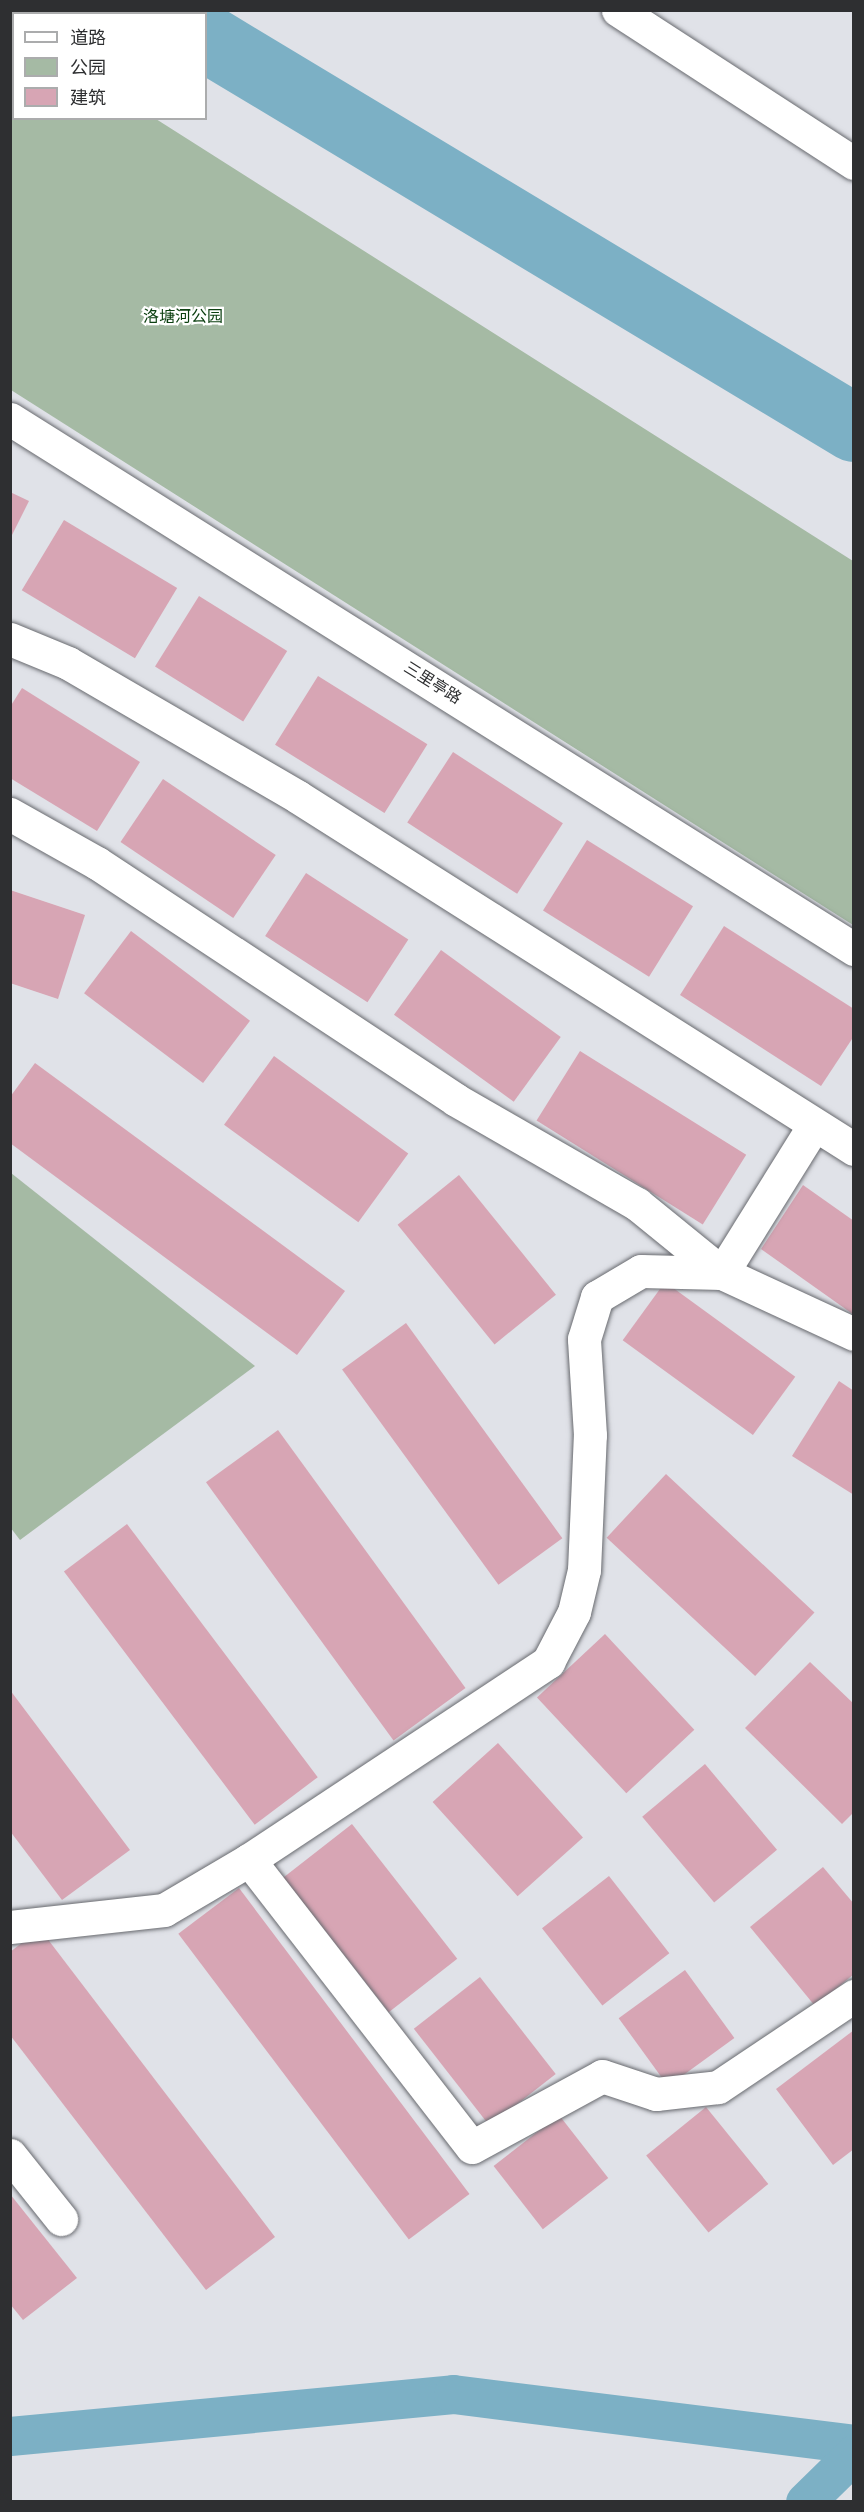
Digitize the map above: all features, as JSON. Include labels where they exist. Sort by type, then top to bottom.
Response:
[{"type":"street","points":[[618,10],[854,163]]},
{"type":"street","name":"三里亭路","points":[[10,418],[854,949]]},
{"type":"street","points":[[10,639],[68,663],[298,797],[854,1149]]},
{"type":"street","points":[[10,814],[97,863],[456,1100],[637,1204],[722,1273],[854,1334]]},
{"type":"street","points":[[722,1273],[814,1125]]},
{"type":"street","points":[[10,1927],[164,1910],[249,1860],[548,1662],[574,1612],[584,1570],[590,1435],[584,1339],[597,1297],[641,1270],[722,1273]]},
{"type":"street","points":[[249,1860],[472,2147],[602,2076],[656,2094],[718,2087],[854,1996]]},
{"type":"street","points":[[10,2155],[61,2219]]},
{"type":"green space","name":"洛塘河公园","points":[[10,26],[12,120],[158,120],[853,561],[853,925],[11,390]]},
{"type":"green space","points":[[11,1173],[255,1366],[20,1540],[10,1527]]},
{"type":"building","points":[[10,492],[29,501],[10,539]]},
{"type":"building","points":[[64,520],[177,588],[135,658],[22,590]]},
{"type":"building","points":[[199,596],[287,651],[243,721],[155,666]]},
{"type":"building","points":[[318,676],[427,744],[384,813],[275,745]]},
{"type":"building","points":[[22,688],[140,762],[97,831],[10,778],[10,707]]},
{"type":"building","points":[[453,752],[563,823],[517,894],[407,822]]},
{"type":"building","points":[[163,779],[276,855],[233,918],[121,842]]},
{"type":"building","points":[[587,840],[693,906],[649,977],[543,910]]},
{"type":"building","points":[[306,873],[408,939],[367,1002],[265,936]]},
{"type":"building","points":[[10,890],[85,915],[58,999],[10,983]]},
{"type":"building","points":[[724,926],[854,1009],[854,1036],[821,1086],[680,995]]},
{"type":"building","points":[[131,931],[250,1021],[203,1083],[84,993]]},
{"type":"building","points":[[441,950],[561,1037],[514,1102],[394,1015]]},
{"type":"building","points":[[580,1051],[746,1155],[703,1224],[537,1121]]},
{"type":"building","points":[[274,1056],[408,1154],[358,1222],[224,1125]]},
{"type":"building","points":[[35,1063],[345,1291],[297,1355],[10,1143],[10,1097]]},
{"type":"building","points":[[459,1175],[556,1295],[495,1344],[398,1225]]},
{"type":"building","points":[[803,1185],[854,1221],[854,1315],[761,1249]]},
{"type":"building","points":[[665,1282],[795,1377],[753,1435],[623,1340]]},
{"type":"building","points":[[406,1323],[562,1538],[498,1585],[342,1369]]},
{"type":"building","points":[[839,1381],[854,1391],[854,1495],[792,1456]]},
{"type":"building","points":[[278,1430],[466,1688],[394,1740],[206,1482]]},
{"type":"building","points":[[666,1474],[814,1612],[755,1676],[607,1538]]},
{"type":"building","points":[[127,1524],[318,1777],[255,1825],[64,1572]]},
{"type":"building","points":[[605,1634],[694,1730],[626,1793],[537,1697]]},
{"type":"building","points":[[810,1662],[854,1704],[854,1812],[842,1824],[745,1728]]},
{"type":"building","points":[[10,1690],[130,1850],[62,1900],[10,1831]]},
{"type":"building","points":[[498,1743],[583,1837],[518,1896],[433,1802]]},
{"type":"building","points":[[705,1764],[777,1850],[714,1903],[642,1817]]},
{"type":"building","points":[[352,1824],[457,1959],[389,2012],[283,1878]]},
{"type":"building","points":[[823,1867],[854,1904],[854,1974],[815,2006],[750,1927]]},
{"type":"building","points":[[609,1876],[669,1953],[602,2006],[542,1928]]},
{"type":"building","points":[[239,1888],[469,2194],[409,2240],[178,1934]]},
{"type":"building","points":[[40,1929],[275,2237],[206,2290],[10,2035],[10,1952]]},
{"type":"building","points":[[685,1970],[734,2038],[668,2086],[619,2018]]},
{"type":"building","points":[[480,1977],[556,2074],[490,2126],[414,2029]]},
{"type":"building","points":[[854,2030],[854,2149],[833,2165],[776,2089]]},
{"type":"building","points":[[706,2107],[768,2184],[708,2232],[646,2155]]},
{"type":"building","points":[[559,2115],[608,2178],[543,2229],[494,2166]]},
{"type":"building","points":[[10,2194],[77,2278],[23,2320],[10,2304]]},
{"type":"waterway","points":[[207,39],[854,428]]},
{"type":"waterway","points":[[10,2436],[453,2394],[854,2444]]},
{"type":"waterway","points":[[805,2502],[854,2454]]}]
